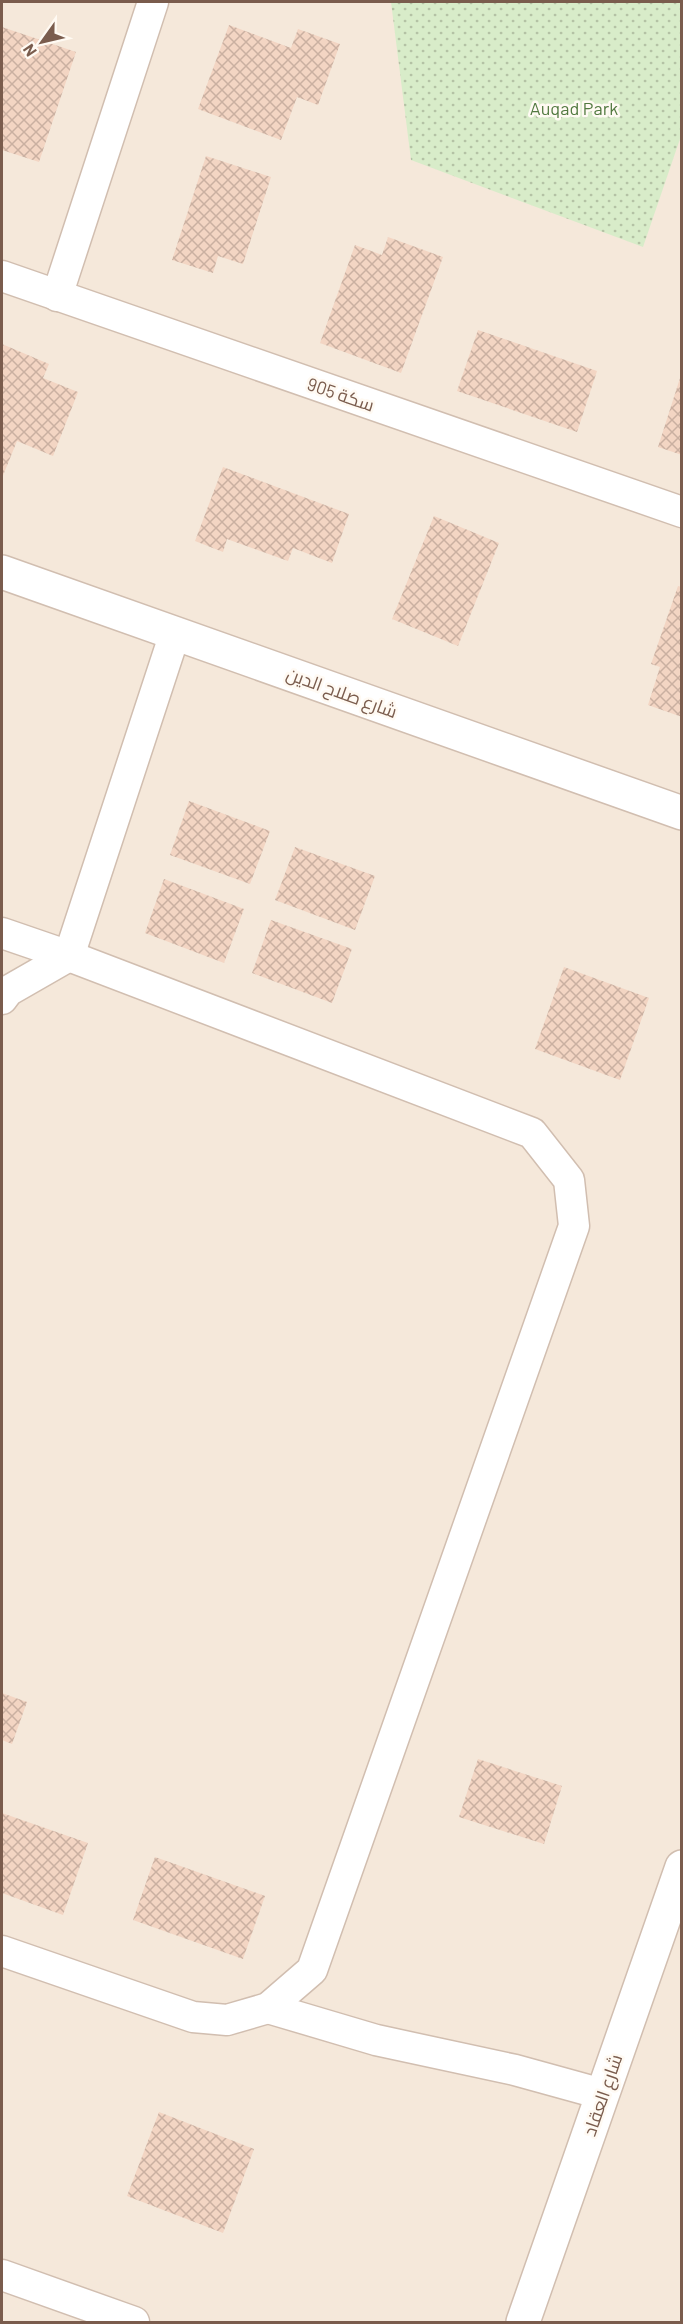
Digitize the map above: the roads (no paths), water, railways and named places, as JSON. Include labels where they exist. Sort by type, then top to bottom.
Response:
[{"type":"street","points":[[57,296],[153,2]]},
{"type":"street","name":"سكة 905","points":[[2,276],[681,512]]},
{"type":"street","name":"شارع صلاح الدين","points":[[2,573],[681,813]]},
{"type":"street","points":[[2,999],[8,991],[69,956],[175,633]]},
{"type":"street","points":[[2,933],[69,956],[532,1133],[568,1180],[574,1226],[312,1970],[268,2008],[227,2020],[193,2017],[2,1951]]},
{"type":"street","name":"شارع العقاد","points":[[523,2322],[681,1867]]},
{"type":"street","points":[[268,2008],[376,2040],[515,2070],[603,2094]]},
{"type":"street","points":[[2,2275],[134,2322]]},
{"type":"park label","name":"Auqad Park","points":[[574,108]]}]
